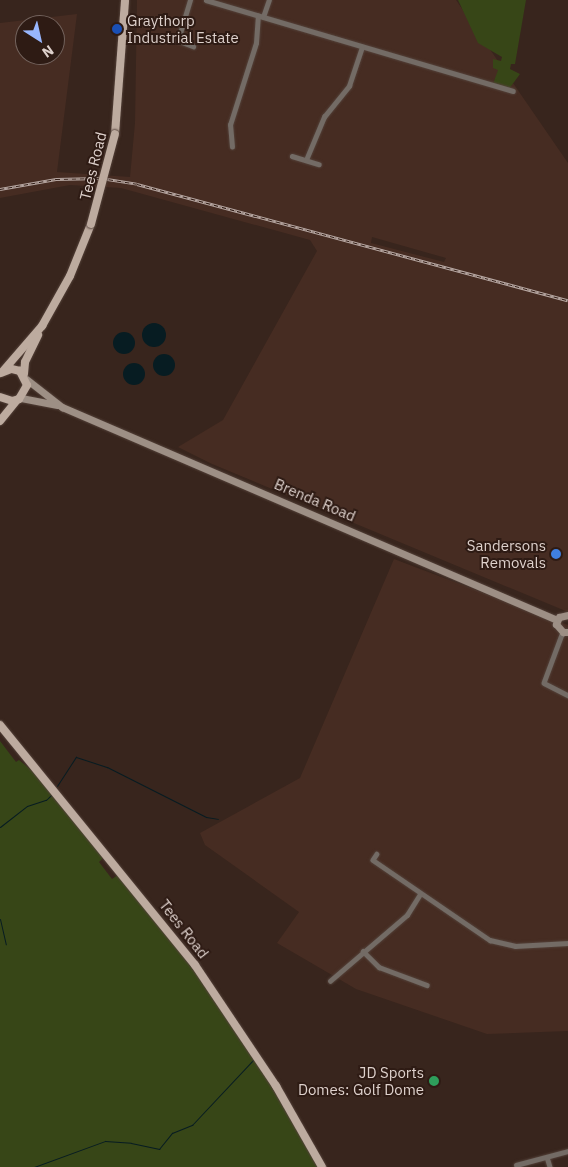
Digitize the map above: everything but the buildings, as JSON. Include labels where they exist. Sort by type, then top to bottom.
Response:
[{"type":"main road","name":"Tees Road","points":[[20,399],[26,392],[25,362],[42,326],[70,276],[91,224],[115,134],[125,0]]},
{"type":"main road","name":"Tees Road","points":[[1,373],[42,326]]},
{"type":"main road","points":[[1,373],[16,369],[25,376]]},
{"type":"main road","name":"Brenda Road","points":[[25,376],[62,407]]},
{"type":"main road","points":[[0,396],[12,401],[20,399]]},
{"type":"main road","points":[[0,421],[20,399]]},
{"type":"main road","name":"Brenda Road","points":[[20,399],[62,407],[557,620]]},
{"type":"main road","points":[[566,632],[558,628],[557,620],[568,615]]},
{"type":"main road","name":"Tees Road","points":[[0,725],[195,965],[268,1074],[322,1167]]},
{"type":"street","points":[[178,40],[190,0]]},
{"type":"street","points":[[206,0],[513,91]]},
{"type":"street","points":[[232,147],[230,125],[256,43],[261,16],[269,0]]},
{"type":"street","points":[[169,37],[193,46]]},
{"type":"street","points":[[306,160],[324,117],[349,86],[362,47]]},
{"type":"street","points":[[292,156],[319,164]]},
{"type":"street","points":[[566,632],[544,683],[568,695]]},
{"type":"street","points":[[377,854],[373,860],[471,930],[500,944],[568,943]]},
{"type":"street","points":[[330,981],[407,915],[420,894]]},
{"type":"street","points":[[363,951],[379,967],[428,985]]},
{"type":"street","points":[[516,1166],[568,1150]]},
{"type":"street","points":[[547,1157],[550,1167]]},
{"type":"shaded area","points":[[137,0],[456,0],[568,163],[568,612],[212,464],[178,447],[223,420],[317,251],[310,240],[121,188],[70,185],[0,198],[0,23],[15,21],[15,65],[65,65],[65,15],[77,14],[57,172],[130,177],[135,123]],"holes":[[[372,237],[446,258],[444,262],[371,243]]]},
{"type":"shaded area","points":[[394,559],[568,625],[568,1031],[487,1034],[356,989],[277,943],[299,912],[205,845],[200,833],[300,778]]},
{"type":"green space","points":[[458,0],[526,0],[515,64],[511,64],[510,69],[520,74],[509,89],[493,84],[498,70],[493,68],[493,59],[501,61],[502,57],[478,43]]},
{"type":"green space","points":[[0,741],[16,762],[19,760],[36,774],[105,856],[99,862],[112,879],[118,875],[121,877],[204,982],[266,1077],[318,1167],[0,1167]]},
{"type":"water","points":[[154,323],[159,324],[165,330],[165,340],[159,346],[154,347],[149,346],[143,340],[142,335],[143,330],[149,324]]},
{"type":"water","points":[[124,332],[132,335],[135,343],[132,351],[124,354],[116,351],[113,343],[116,335]]},
{"type":"water","points":[[164,354],[172,357],[175,365],[172,373],[164,376],[156,373],[153,365],[156,357]]},
{"type":"water","points":[[130,363],[138,363],[145,370],[145,378],[138,385],[130,385],[123,378],[123,370]]},
{"type":"waterway","points":[[57,786],[76,757],[107,767],[206,817],[218,819]]},
{"type":"waterway","points":[[0,827],[27,806],[46,800],[51,795]]},
{"type":"waterway","points":[[0,919],[6,944]]},
{"type":"waterway","points":[[34,1167],[105,1141],[131,1143],[159,1149],[172,1133],[192,1125],[253,1060]]},
{"type":"railway","points":[[0,189],[56,179],[101,178],[137,184],[568,300]]},
{"type":"place","name":"Graythorp Industrial Estate","points":[[117,29]]},
{"type":"place","name":"Sandersons Removals","points":[[556,554]]},
{"type":"place","name":"JD Sports Domes: Golf Dome","points":[[434,1081]]}]
